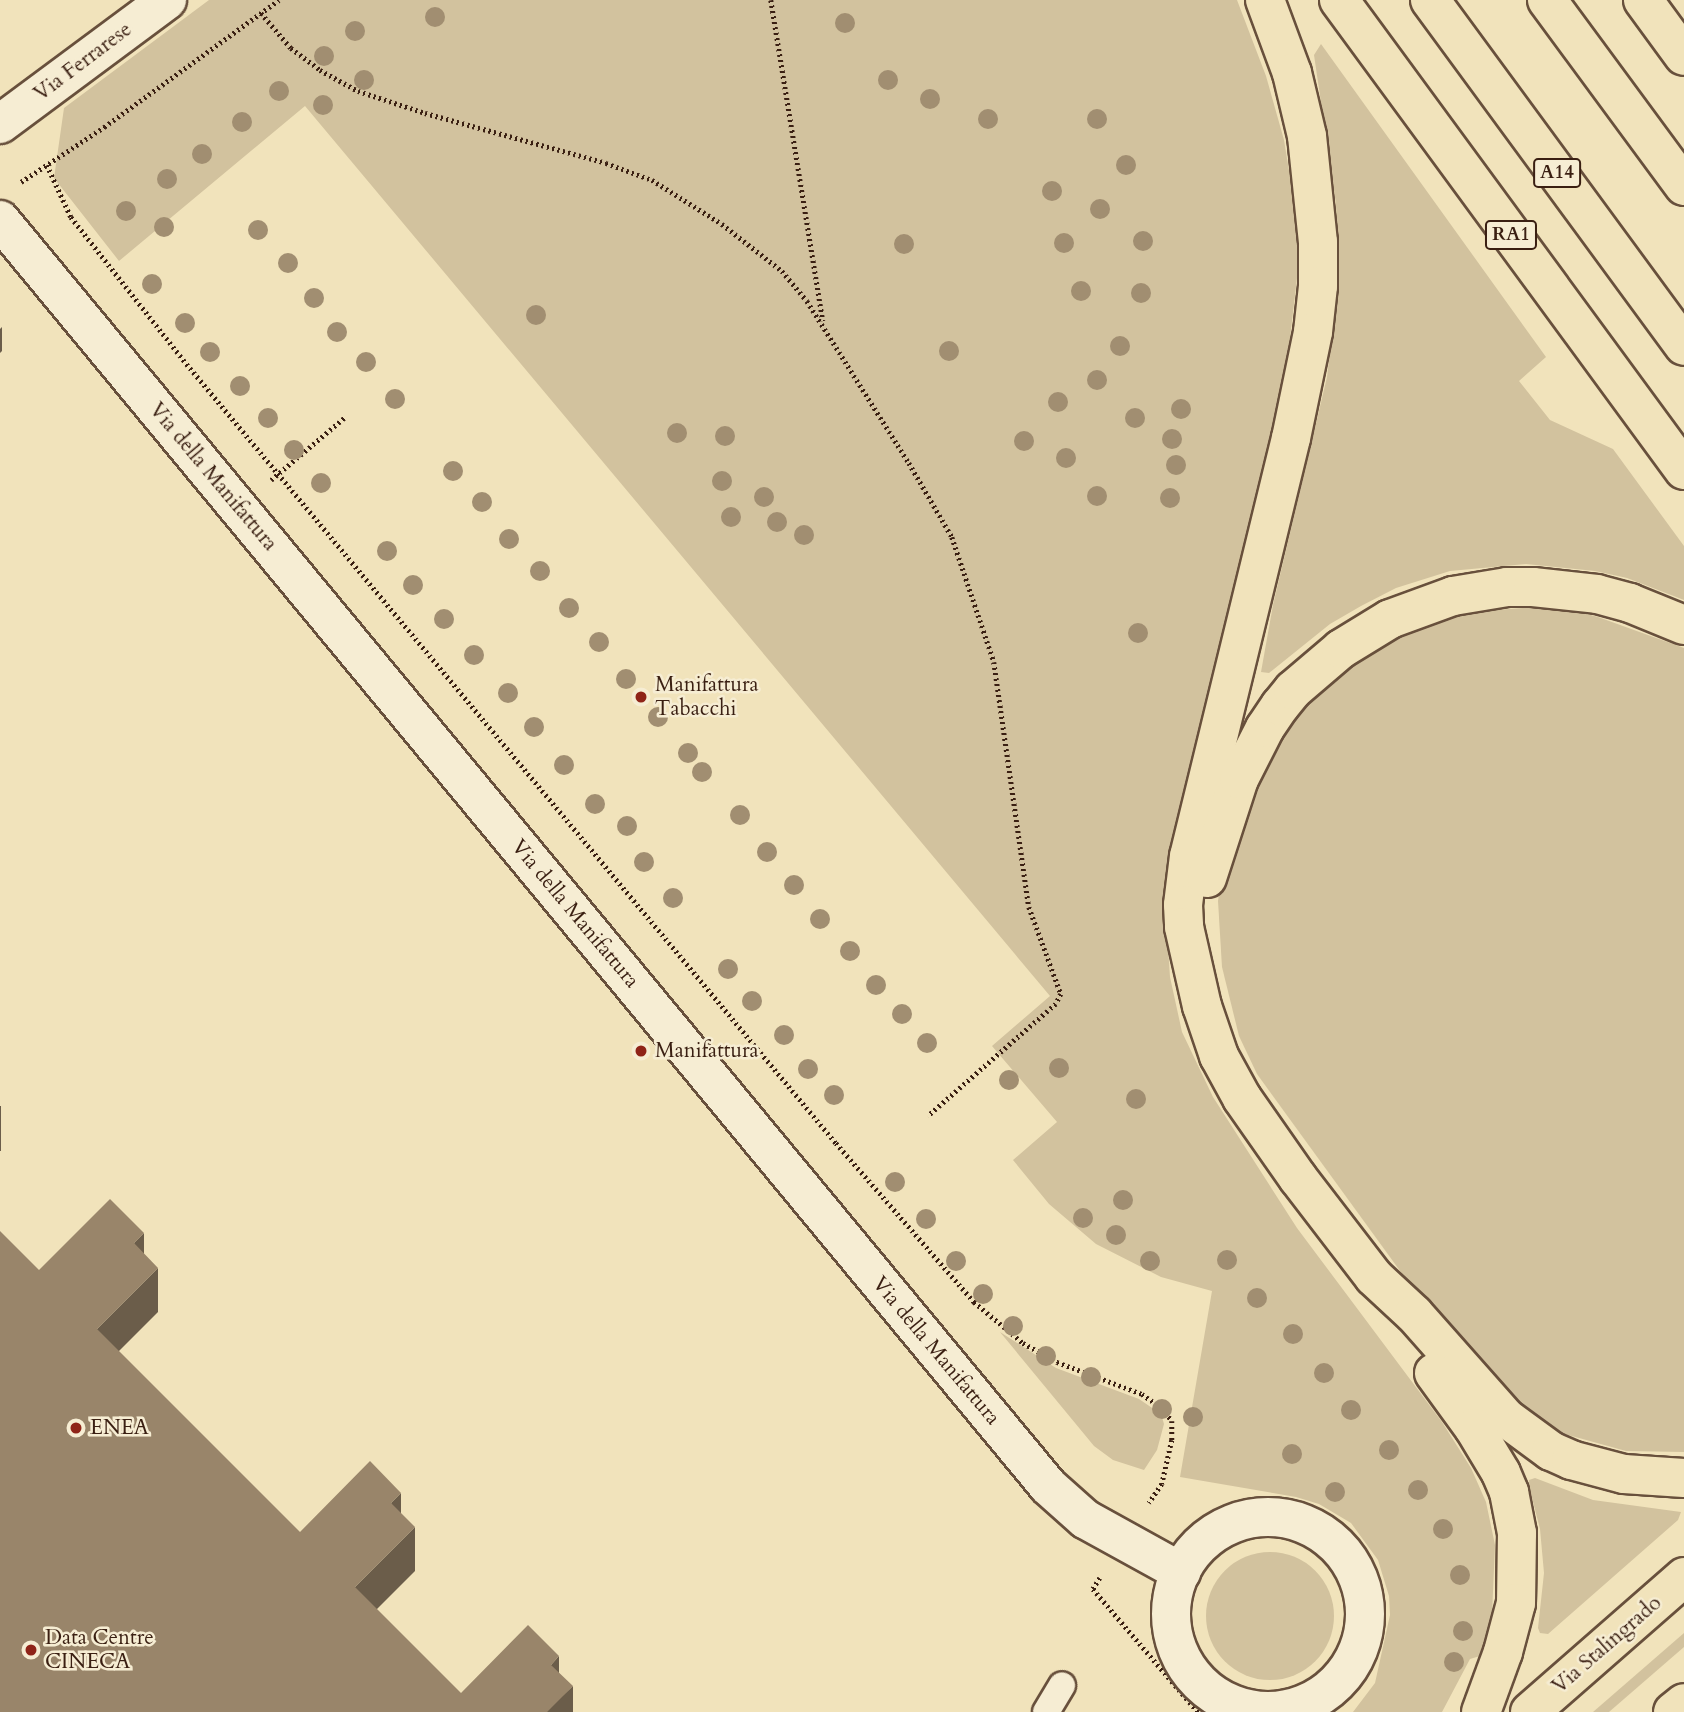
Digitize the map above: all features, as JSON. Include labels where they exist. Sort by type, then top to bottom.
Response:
[{"type":"main road","points":[[1265,0],[1292,74],[1307,136],[1318,242],[1318,286],[1313,332],[1293,426],[1188,856],[1183,905],[1192,963],[1209,1030],[1242,1098],[1374,1277],[1414,1314],[1506,1418],[1551,1451],[1571,1460],[1624,1474],[1684,1478]]},
{"type":"main road","name":"RA1","points":[[1339,0],[1684,470]]},
{"type":"main road","name":"A14","points":[[1430,0],[1684,346]]},
{"type":"main road","points":[[1547,0],[1684,186]]},
{"type":"main road","points":[[1643,0],[1684,56]]},
{"type":"main road","points":[[1192,963],[1202,926],[1207,881],[1214,852],[1228,808],[1252,752],[1265,728],[1293,690],[1362,634],[1432,602],[1507,587],[1568,589],[1597,594],[1630,603],[1684,625]]},
{"type":"main road","points":[[1374,1277],[1384,1302],[1400,1327],[1488,1451],[1505,1482],[1514,1512],[1519,1557],[1516,1603],[1503,1652],[1481,1712]]},
{"type":"main road","name":"Via Stalingrado","points":[[1530,1712],[1684,1577]]},
{"type":"main road","points":[[1673,1712],[1684,1703]]},
{"type":"street","name":"Via Ferrarese","points":[[0,124],[167,0]]},
{"type":"street","name":"Via della Manifattura","points":[[0,220],[1048,1486],[1085,1519],[1181,1572]]},
{"type":"street","points":[[1253,1517],[1278,1517],[1322,1533],[1344,1553],[1357,1574],[1364,1598],[1366,1623],[1360,1646],[1350,1667],[1332,1688],[1309,1703],[1285,1710],[1258,1712],[1233,1705],[1203,1687],[1181,1659],[1173,1639],[1170,1611],[1175,1581],[1192,1553],[1208,1536],[1227,1525],[1253,1517]]},
{"type":"lane","points":[[1046,1712],[1062,1685]]},
{"type":"path","points":[[279,0],[47,165],[71,218],[190,368],[836,1143],[974,1302],[1023,1343],[1057,1362],[1142,1394],[1162,1408],[1172,1421],[1172,1440],[1162,1484],[1124,1542]]},
{"type":"path","points":[[771,0],[824,325]]},
{"type":"path","points":[[261,13],[291,48],[320,70],[358,91],[425,113],[562,148],[652,180],[722,224],[782,271],[824,325],[952,537],[974,596],[993,662],[1010,759],[1028,907],[1061,994],[1056,1004],[928,1116]]},
{"type":"path","points":[[240,509],[345,417]]},
{"type":"path","points":[[1093,1589],[1198,1712]]},
{"type":"shaded area","points":[[209,0],[1237,0],[1266,76],[1284,140],[1297,219],[1297,278],[1290,338],[1273,425],[1198,747],[1171,883],[1168,947],[1170,977],[1182,1032],[1213,1097],[1297,1228],[1442,1422],[1471,1468],[1486,1502],[1495,1545],[1492,1615],[1480,1656],[1470,1659],[1442,1712],[1353,1712],[1375,1683],[1390,1615],[1389,1596],[1378,1560],[1351,1523],[1319,1504],[1296,1497],[1180,1477],[1212,1291],[1161,1277],[1096,1244],[1049,1204],[1013,1160],[1057,1122],[992,1046],[1050,996],[305,106],[119,261],[54,178],[64,108]]},
{"type":"shaded area","points":[[1321,44],[1546,357],[1519,381],[1550,420],[1613,449],[1684,546],[1684,600],[1627,578],[1595,571],[1526,564],[1450,571],[1396,588],[1361,606],[1330,624],[1269,673],[1261,672],[1273,605],[1327,377],[1338,286],[1336,204],[1314,55]]},
{"type":"shaded area","points":[[1536,607],[1565,608],[1598,617],[1684,648],[1684,1452],[1626,1451],[1561,1433],[1533,1418],[1435,1319],[1257,1074],[1239,1036],[1222,967],[1218,901],[1222,874],[1249,785],[1298,712],[1339,673],[1385,642],[1407,632],[1469,612]]},
{"type":"shaded area","points":[[1000,1332],[1056,1368],[1139,1399],[1161,1414],[1164,1424],[1157,1450],[1144,1470],[1113,1460],[1094,1446]]},
{"type":"shaded area","points":[[1535,1478],[1593,1500],[1681,1512],[1678,1520],[1548,1634],[1540,1633],[1538,1628],[1544,1573],[1540,1529],[1529,1486],[1529,1480]]},
{"type":"shaded area","points":[[1270,1552],[1295,1557],[1315,1571],[1329,1591],[1334,1616],[1329,1641],[1315,1661],[1295,1675],[1270,1680],[1245,1675],[1225,1661],[1211,1641],[1206,1616],[1211,1591],[1225,1571],[1245,1557]]},
{"type":"shaded area","points":[[1684,1633],[1684,1647],[1609,1712],[1593,1712]]},
{"type":"building","name":"ENEA","points":[[110,1199],[144,1233],[134,1243],[158,1268],[97,1329],[300,1532],[370,1461],[401,1493],[391,1503],[415,1527],[355,1587],[461,1693],[528,1625],[559,1656],[551,1665],[573,1686],[547,1712],[0,1712],[0,1231],[39,1270]]},
{"type":"place","name":"Manifattura Tabacchi","points":[[641,697]]},
{"type":"place","name":"Manifattura","points":[[641,1051]]},
{"type":"place","name":"ENEA","points":[[76,1428]]},
{"type":"place","name":"Data Centre CINECA","points":[[31,1650]]}]
